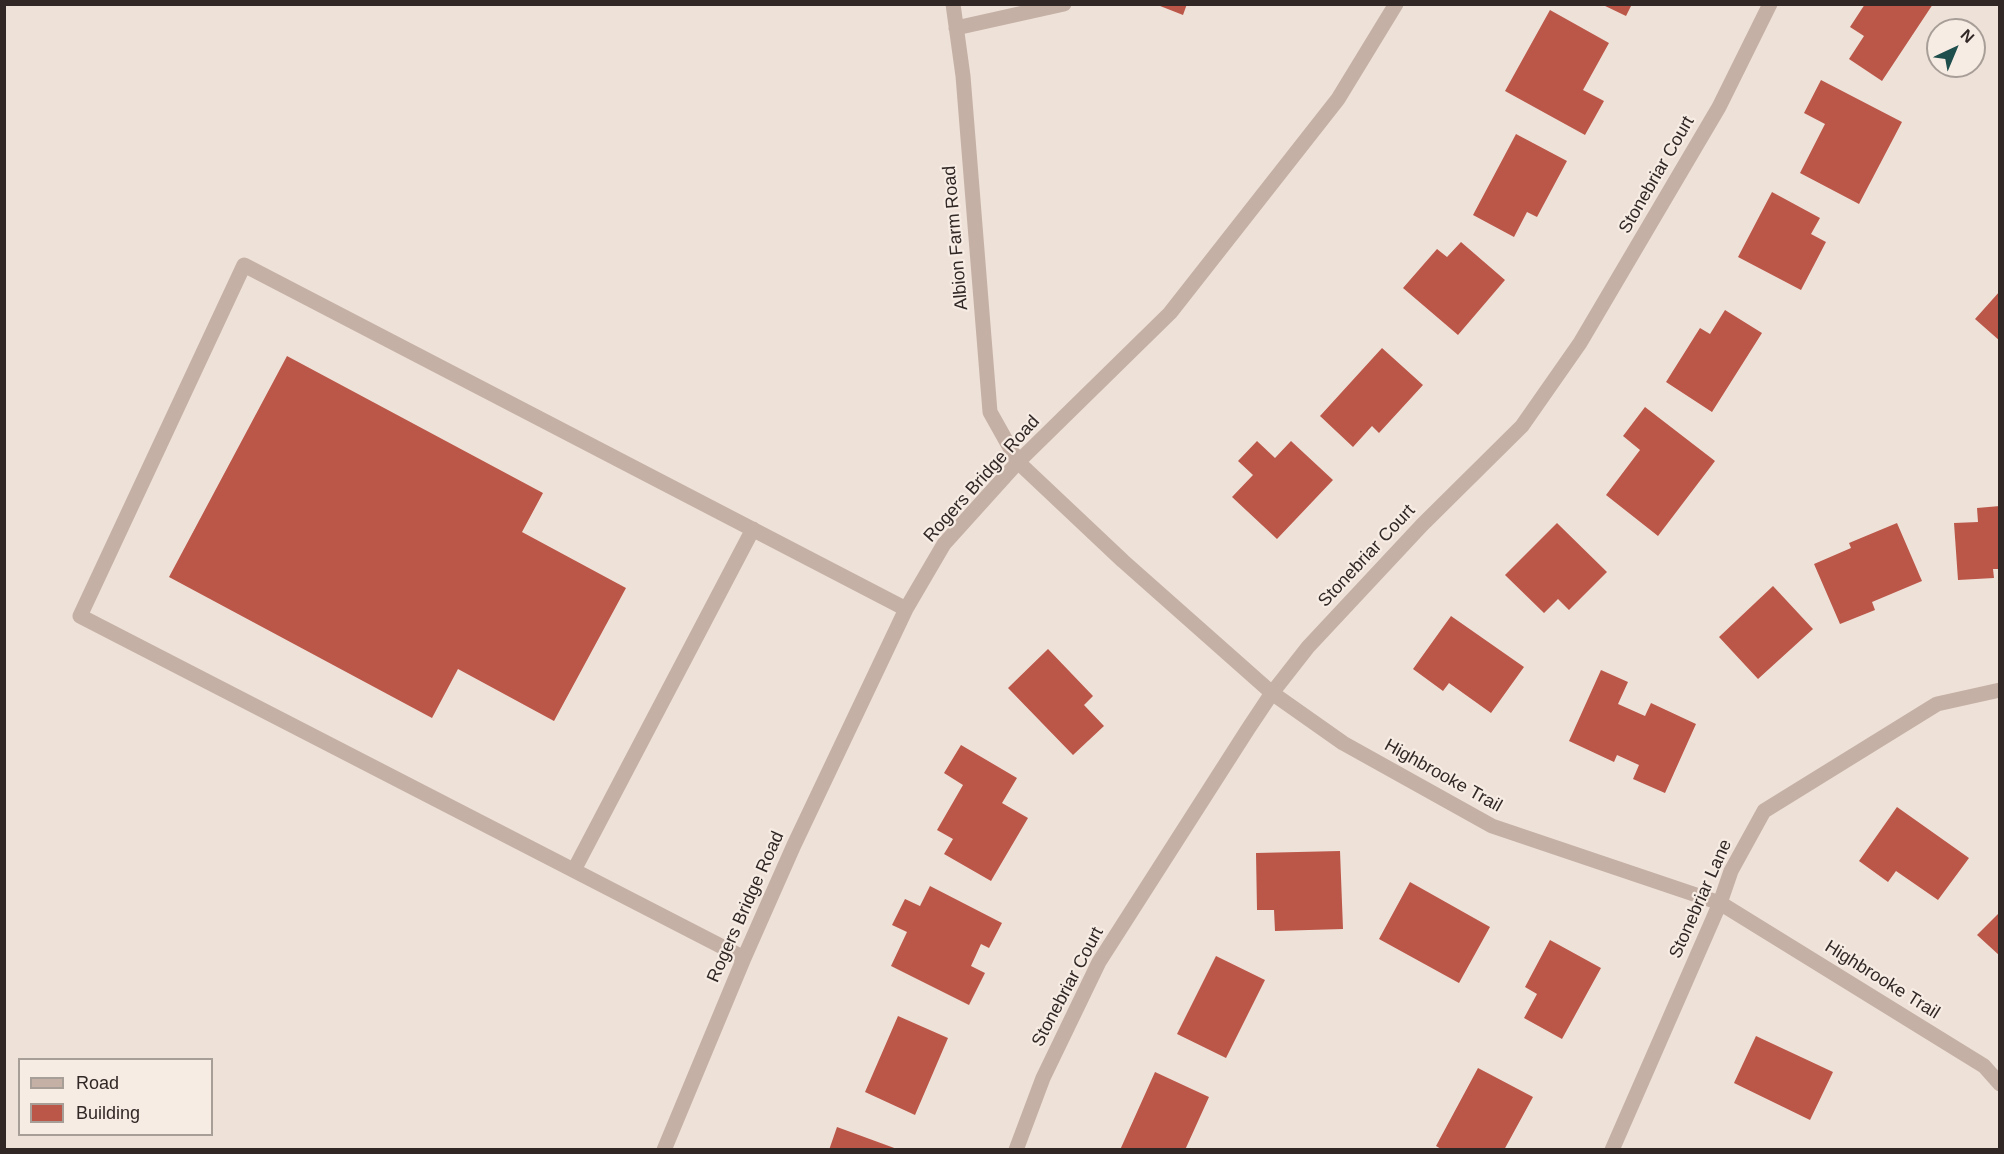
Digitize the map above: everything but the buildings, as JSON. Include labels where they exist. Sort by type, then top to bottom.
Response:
[{"type":"street","name":"Albion Farm Road","points":[[953,4],[963,76],[990,412],[1018,462]]},
{"type":"street","points":[[956,28],[1064,4]]},
{"type":"street","name":"Rogers Bridge Road","points":[[664,1149],[798,835],[906,609],[944,544],[1018,462],[1170,313],[1338,99],[1396,4]]},
{"type":"street","name":"Stonebriar Court","points":[[1016,1149],[1043,1078],[1100,962],[1272,693],[1308,647],[1422,525],[1522,426],[1586,333],[1719,107],[1770,4]]},
{"type":"street","points":[[744,958],[80,616],[244,265],[906,609]]},
{"type":"street","name":"Highbrooke Trail","points":[[1018,462],[1123,561],[1272,693],[1343,743],[1492,826],[1720,903],[1984,1066],[2000,1084]]},
{"type":"street","points":[[574,870],[753,529]]},
{"type":"street","name":"Stonebriar Lane","points":[[1612,1149],[1720,903],[1731,871],[1764,811],[1937,704],[2000,690]]}]
